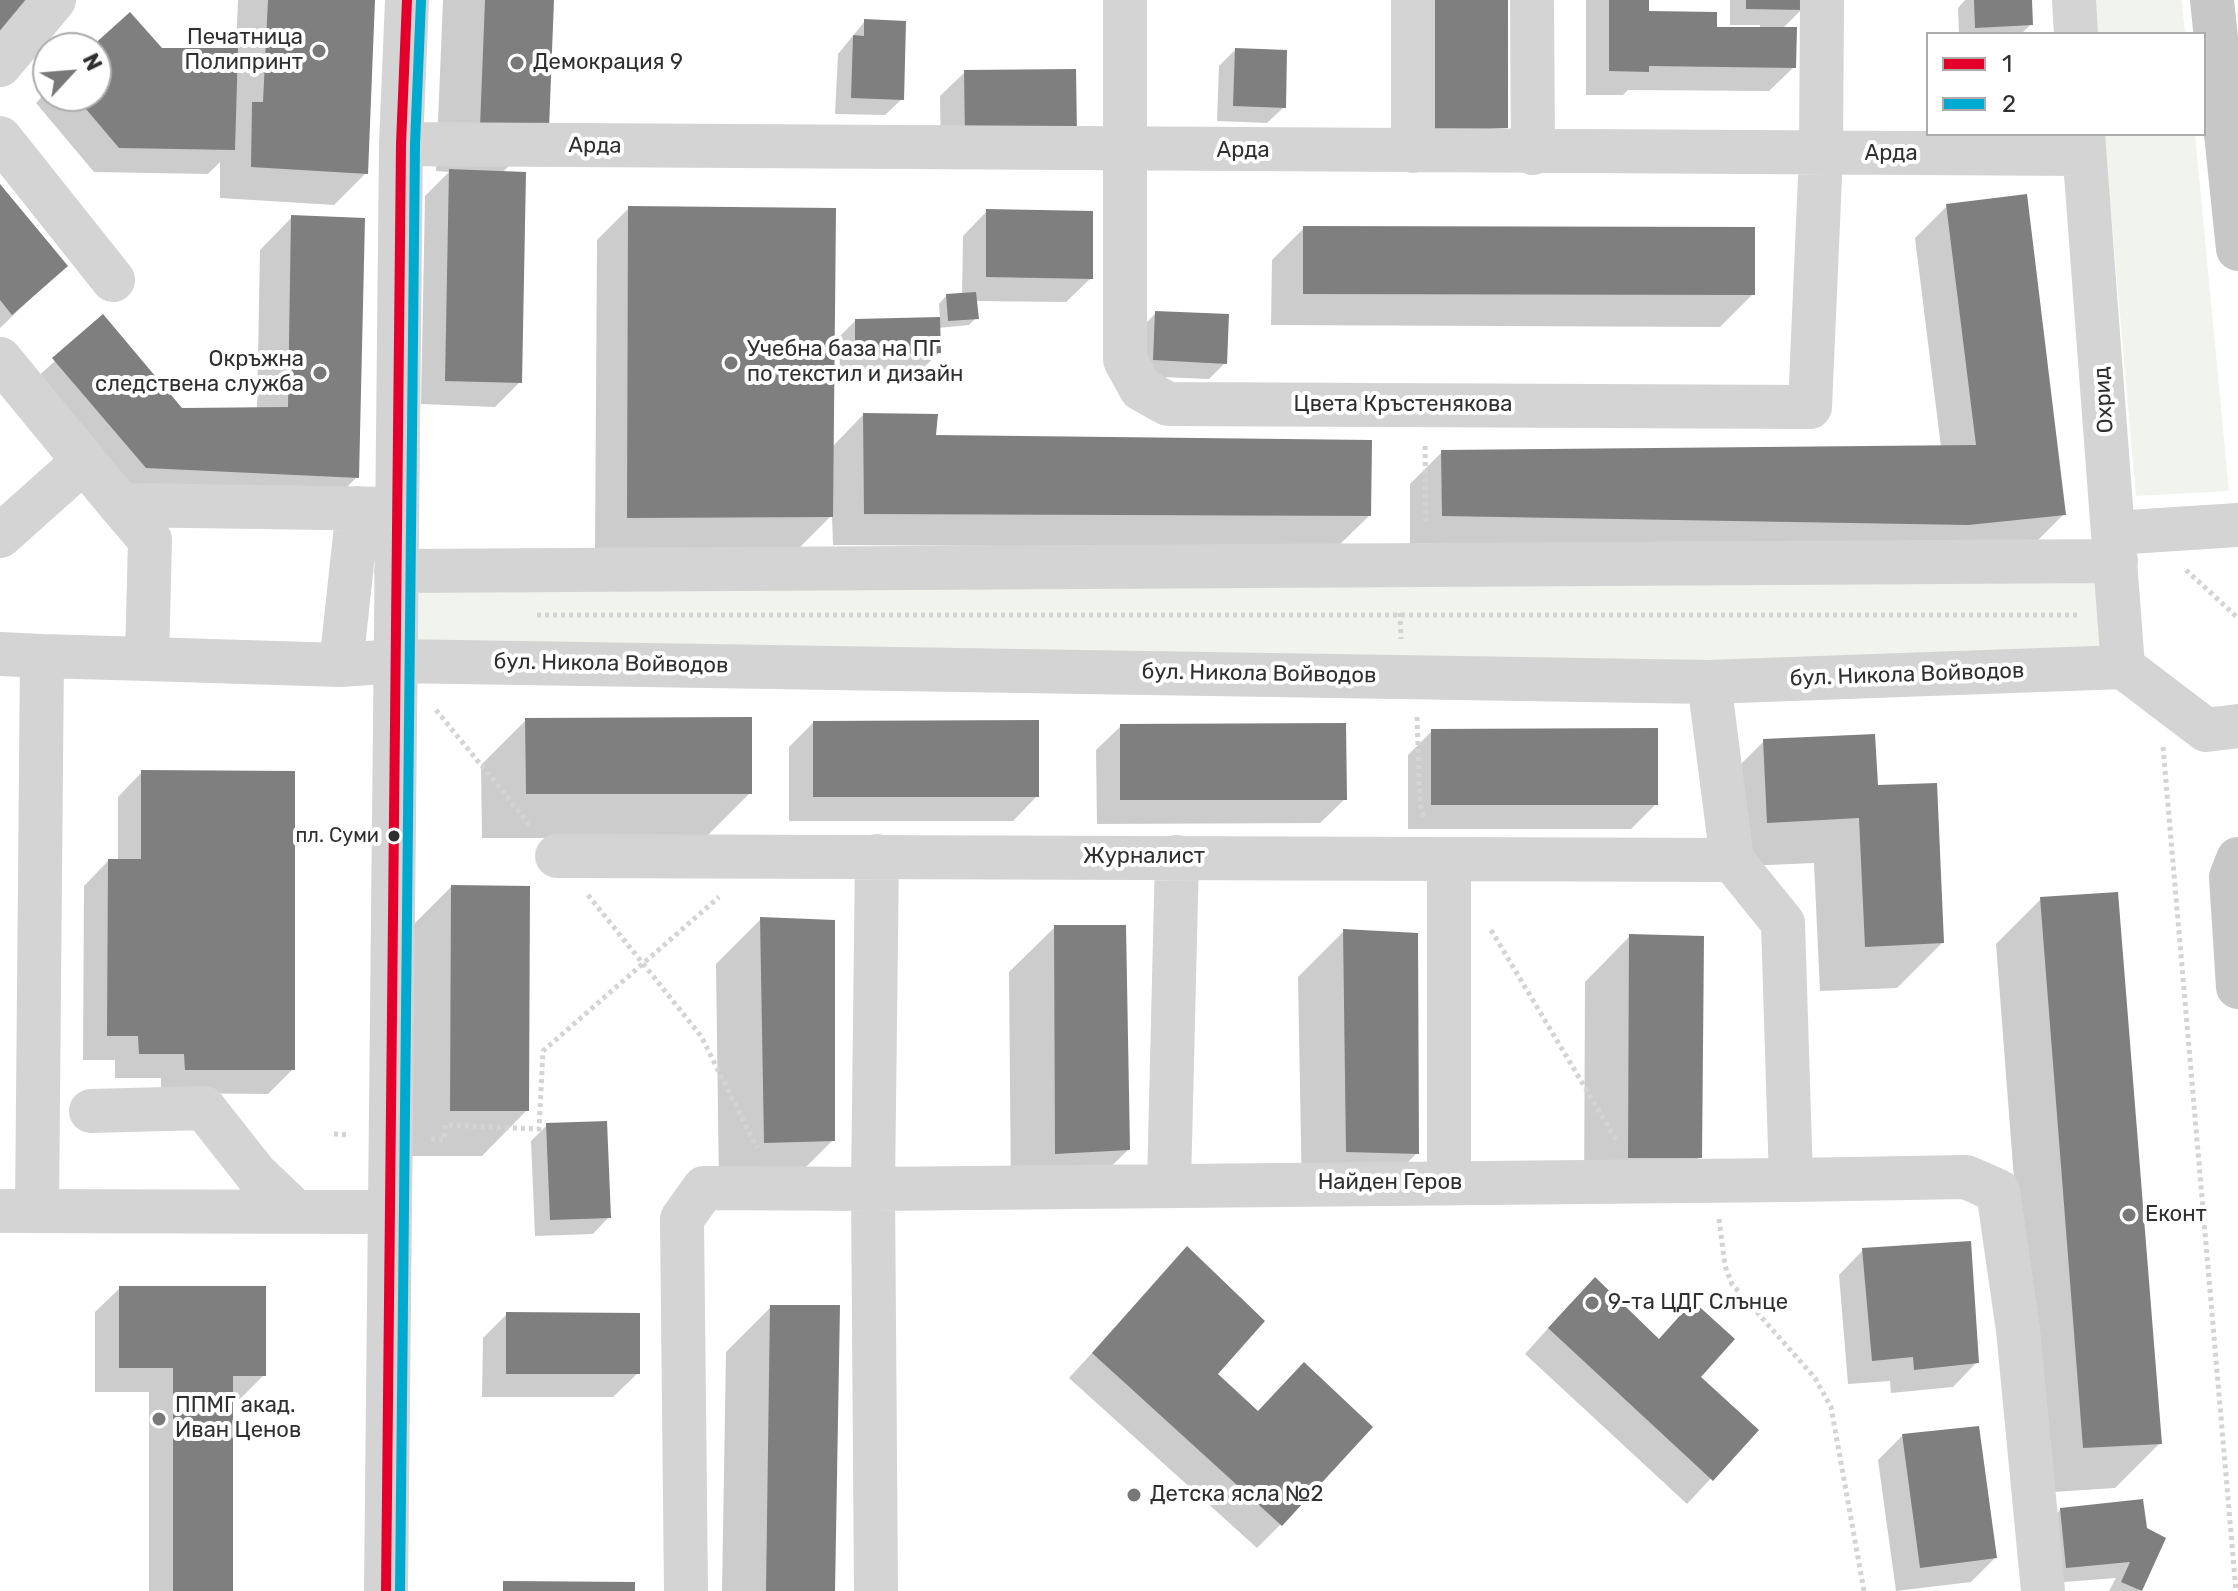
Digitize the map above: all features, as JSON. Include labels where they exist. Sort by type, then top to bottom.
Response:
[{"type":"main road","points":[[2212,0],[2238,249]]},
{"type":"main road","points":[[2238,859],[2231,877],[2238,987]]},
{"type":"street","points":[[0,65],[54,0]]},
{"type":"street","points":[[341,665],[378,508],[407,0]]},
{"type":"street","name":"Цвета Кръстенякова","points":[[1125,0],[1125,360],[1141,389],[1168,404],[1810,407],[1821,154]]},
{"type":"street","points":[[1413,0],[1413,151]]},
{"type":"street","points":[[1532,0],[1533,153]]},
{"type":"street","points":[[1821,154],[1822,0]]},
{"type":"street","points":[[2074,0],[2076,32]]},
{"type":"street","points":[[0,138],[113,280]]},
{"type":"street","name":"Арда","points":[[401,144],[1821,154],[2084,144]]},
{"type":"street","name":"Охрид","points":[[2084,144],[2125,542],[2119,615],[2123,667]]},
{"type":"street","points":[[1,361],[150,540],[147,659]]},
{"type":"street","points":[[0,536],[84,461]]},
{"type":"street","points":[[120,505],[378,508]]},
{"type":"street","points":[[378,508],[396,571],[386,1591]]},
{"type":"street","points":[[396,571],[1413,565],[2125,542],[2238,525]]},
{"type":"street","points":[[21,655],[19,1210],[390,1212]]},
{"type":"street","name":"бул. Никола Войводов","points":[[21,655],[341,665],[395,661],[1709,682],[2123,667]]},
{"type":"street","points":[[2123,667],[2206,730],[2238,726]]},
{"type":"street","points":[[1709,682],[1732,860],[1783,923],[1791,1180]]},
{"type":"street","name":"Журналист","points":[[557,856],[1732,860]]},
{"type":"street","points":[[876,1591],[873,1189],[877,856]]},
{"type":"street","points":[[1169,1184],[1177,857]]},
{"type":"street","points":[[1449,861],[1449,1183]]},
{"type":"street","points":[[91,1111],[204,1108],[256,1174],[296,1212]]},
{"type":"street","name":"Найден Геров","points":[[686,1591],[682,1219],[704,1188],[1715,1182],[1966,1177],[1998,1191],[2018,1330],[2043,1591]]},
{"type":"path","points":[[1424,405],[1413,565],[1400,614],[1409,676],[1420,805],[1424,820],[1449,861]]},
{"type":"path","points":[[2125,542],[2238,618]]},
{"type":"path","points":[[524,615],[2119,615]]},
{"type":"path","points":[[395,661],[701,1036],[778,1189]]},
{"type":"path","points":[[2158,694],[2236,1591]]},
{"type":"path","points":[[334,1134],[444,1140],[445,1125],[539,1129],[543,1051],[722,894]]},
{"type":"path","points":[[1489,927],[1641,1181]]},
{"type":"path","points":[[1715,1182],[1722,1250],[1732,1284],[1815,1378],[1831,1407],[1864,1591]]},
{"type":"shaded area","points":[[2093,0],[2182,0],[2185,32],[2096,32]]},
{"type":"shaded area","points":[[2104,136],[2195,136],[2229,491],[2136,496]]},
{"type":"shaded area","points":[[2116,561],[2127,663],[395,661],[396,571]]},
{"type":"building","points":[[0,0],[47,0],[0,39]]},
{"type":"building","name":"Печатница Полипринт","points":[[268,0],[375,0],[368,174],[251,167],[252,102],[263,102]]},
{"type":"building","name":"Демокрация 9","points":[[485,0],[554,0],[549,129],[480,127]]},
{"type":"building","points":[[1431,0],[1508,0],[1508,128],[1431,132]]},
{"type":"building","points":[[1609,0],[1649,0],[1649,11],[1717,12],[1717,27],[1797,27],[1796,68],[1649,66],[1649,72],[1609,71]]},
{"type":"building","points":[[1746,0],[1804,0],[1804,10],[1746,9]]},
{"type":"building","points":[[1974,0],[2032,0],[2033,25],[1975,28]]},
{"type":"building","points":[[130,12],[162,48],[238,48],[235,150],[119,148],[89,112],[112,112],[112,32],[108,32]]},
{"type":"building","points":[[864,19],[906,21],[904,100],[851,98],[853,35],[864,36]]},
{"type":"building","points":[[1235,48],[1287,50],[1286,108],[1233,106]]},
{"type":"building","points":[[1076,69],[1077,135],[965,137],[964,70]]},
{"type":"building","points":[[449,169],[526,172],[522,383],[445,381]]},
{"type":"building","points":[[0,184],[68,266],[12,315],[0,300]]},
{"type":"building","points":[[2027,194],[2066,515],[1968,525],[1442,516],[1441,450],[1976,445],[1946,204]]},
{"type":"building","name":"Учебна база на ПГ по текстил и дизайн","points":[[628,206],[836,208],[833,517],[627,518]]},
{"type":"building","points":[[986,209],[1093,211],[1093,279],[986,277]]},
{"type":"building","points":[[291,215],[365,218],[359,478],[146,468],[52,358],[103,314],[182,408],[288,407]]},
{"type":"building","points":[[1303,226],[1755,227],[1755,295],[1303,294]]},
{"type":"building","points":[[976,292],[979,319],[948,321],[946,294]]},
{"type":"building","points":[[1155,311],[1229,314],[1227,364],[1153,360]]},
{"type":"building","points":[[940,317],[941,353],[855,355],[855,319]]},
{"type":"building","points":[[863,413],[938,414],[936,435],[1372,440],[1371,516],[864,514]]},
{"type":"building","points":[[752,717],[752,794],[526,794],[525,718]]},
{"type":"building","points":[[1039,720],[1039,797],[813,797],[813,721]]},
{"type":"building","points":[[1346,723],[1347,800],[1120,800],[1120,724]]},
{"type":"building","points":[[1658,728],[1658,805],[1431,805],[1431,729]]},
{"type":"building","points":[[1875,734],[1878,785],[1937,783],[1944,943],[1865,947],[1859,818],[1767,823],[1763,739]]},
{"type":"building","points":[[141,770],[295,771],[295,1070],[185,1070],[184,1054],[139,1054],[138,1036],[107,1036],[108,859],[141,859]]},
{"type":"building","points":[[451,885],[530,886],[529,1111],[450,1111]]},
{"type":"building","points":[[2118,892],[2162,1444],[2083,1448],[2040,897]]},
{"type":"building","points":[[760,917],[835,920],[835,1141],[764,1143]]},
{"type":"building","points":[[1054,925],[1126,925],[1130,1150],[1055,1154]]},
{"type":"building","points":[[1343,929],[1418,933],[1419,1154],[1346,1152]]},
{"type":"building","points":[[1629,934],[1704,936],[1702,1158],[1628,1158]]},
{"type":"building","points":[[607,1121],[611,1218],[550,1220],[546,1123]]},
{"type":"building","points":[[1971,1241],[1979,1363],[1914,1370],[1913,1357],[1872,1361],[1862,1248]]},
{"type":"building","points":[[1187,1246],[1265,1321],[1218,1374],[1258,1411],[1304,1362],[1373,1427],[1282,1526],[1092,1353]]},
{"type":"building","points":[[1595,1277],[1659,1339],[1693,1301],[1735,1339],[1701,1377],[1759,1430],[1713,1481],[1548,1328]]},
{"type":"building","points":[[119,1286],[266,1286],[266,1376],[233,1376],[233,1591],[173,1591],[173,1368],[119,1368]]},
{"type":"building","points":[[770,1305],[840,1305],[835,1591],[766,1591]]},
{"type":"building","points":[[506,1312],[640,1313],[640,1374],[506,1374]]},
{"type":"building","points":[[1979,1426],[1997,1558],[1920,1568],[1902,1434]]},
{"type":"building","points":[[2143,1499],[2147,1528],[2166,1538],[2142,1591],[2121,1582],[2130,1562],[2066,1568],[2060,1508]]},
{"type":"building","points":[[503,1581],[635,1582],[635,1591],[503,1591]]},
{"type":"transit line","name":"1","points":[[386,1591],[401,144],[407,0]]},
{"type":"transit line","name":"2","points":[[400,1591],[415,144],[421,1]]},
{"type":"place","name":"Печатница Полипринт","points":[[319,51]]},
{"type":"place","name":"Демокрация 9","points":[[517,63]]},
{"type":"place","name":"Учебна база на ПГ по текстил и дизайн","points":[[731,363]]},
{"type":"place","name":"Окръжна следствена служба","points":[[320,373]]},
{"type":"place","name":"пл. Суми","points":[[394,836]]},
{"type":"place","name":"Еконт","points":[[2129,1215]]},
{"type":"place","name":"9-та ЦДГ Слънце","points":[[1592,1303]]},
{"type":"place","name":"ППМГ акад. Иван Ценов","points":[[159,1419]]},
{"type":"place","name":"Детска ясла №2","points":[[1134,1495]]}]
